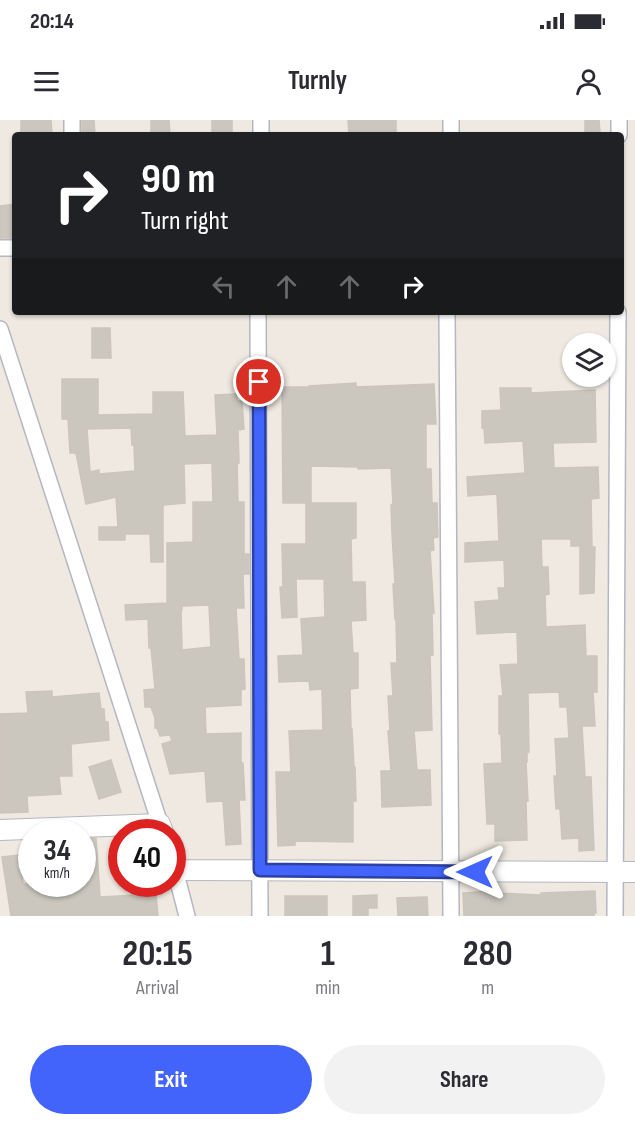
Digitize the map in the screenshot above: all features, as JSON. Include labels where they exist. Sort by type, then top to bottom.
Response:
[{"type":"street","points":[[258,315],[260,916]]},
{"type":"street","points":[[447,315],[451,916]]},
{"type":"street","points":[[615,916],[625,872],[618,315]]},
{"type":"street","points":[[0,329],[159,819]]},
{"type":"street","points":[[0,830],[108,829]]},
{"type":"street","points":[[186,867],[260,870],[625,872]]},
{"type":"street","points":[[183,897],[188,916]]},
{"type":"building","points":[[21,120],[51,120],[52,132],[21,132]]},
{"type":"building","points":[[82,120],[94,120],[95,132],[82,132]]},
{"type":"building","points":[[151,120],[169,120],[170,132],[151,132]]},
{"type":"building","points":[[212,120],[232,120],[232,132],[212,132]]},
{"type":"building","points":[[348,120],[396,120],[396,132],[349,132]]},
{"type":"building","points":[[585,120],[599,120],[600,132],[585,132]]},
{"type":"building","points":[[12,204],[12,238],[0,238],[0,206]]},
{"type":"building","points":[[92,328],[110,328],[111,358],[92,358]]},
{"type":"building","points":[[62,379],[98,379],[98,415],[153,414],[153,392],[183,392],[185,436],[217,435],[215,395],[237,394],[237,401],[242,401],[244,429],[238,430],[238,502],[244,502],[244,554],[249,554],[249,574],[243,574],[244,608],[236,608],[239,659],[244,659],[245,689],[241,690],[241,705],[205,707],[206,734],[241,733],[245,800],[239,800],[241,844],[226,845],[223,801],[207,802],[205,771],[170,774],[162,744],[172,741],[170,735],[160,736],[155,728],[155,718],[151,707],[145,707],[144,690],[155,689],[151,648],[149,648],[148,619],[126,620],[125,605],[167,603],[167,543],[193,542],[193,502],[213,502],[212,463],[184,464],[185,503],[163,505],[163,562],[151,562],[150,534],[125,534],[125,540],[99,540],[99,527],[118,527],[116,497],[86,504],[76,453],[70,453],[68,419],[62,419]],"holes":[[[131,428],[135,471],[99,474],[99,470],[90,472],[87,429]],[[209,605],[211,647],[182,650],[182,606]]]},
{"type":"building","points":[[356,383],[356,387],[434,384],[436,424],[426,424],[426,469],[431,469],[432,503],[437,503],[438,537],[433,538],[434,550],[430,551],[434,613],[432,613],[433,655],[430,655],[432,730],[414,731],[417,770],[430,770],[431,805],[382,807],[381,771],[391,771],[388,696],[393,696],[391,663],[397,663],[391,468],[358,469],[358,467],[311,466],[311,503],[283,503],[282,387]]},
{"type":"building","points":[[500,388],[531,388],[531,393],[595,390],[596,442],[553,443],[554,468],[598,467],[599,498],[591,499],[592,546],[571,546],[571,539],[541,539],[542,567],[548,567],[549,594],[545,595],[546,627],[585,625],[586,656],[597,656],[597,692],[593,692],[595,726],[582,726],[585,777],[591,777],[594,850],[579,851],[579,838],[562,839],[560,809],[556,809],[555,739],[569,738],[567,707],[560,707],[559,692],[528,693],[527,840],[495,841],[495,824],[487,824],[484,764],[502,763],[501,734],[499,734],[499,696],[503,696],[500,665],[518,664],[517,632],[477,634],[475,602],[499,600],[498,588],[505,588],[504,560],[465,562],[465,543],[499,541],[497,494],[468,496],[467,477],[525,473],[523,441],[485,443],[482,411],[501,410]]},
{"type":"building","points":[[306,503],[356,503],[356,538],[351,539],[352,582],[365,582],[366,620],[351,621],[353,653],[358,653],[358,688],[350,689],[356,801],[353,801],[353,842],[295,841],[295,845],[278,846],[276,772],[291,772],[289,731],[323,730],[322,689],[310,690],[309,681],[279,682],[278,656],[303,655],[301,619],[325,617],[324,579],[296,579],[297,617],[282,618],[280,587],[283,587],[282,544],[306,544]]},
{"type":"building","points":[[580,547],[595,547],[594,593],[580,594]]},
{"type":"building","points":[[52,691],[52,697],[99,693],[105,722],[108,722],[109,740],[71,744],[72,776],[59,776],[61,794],[27,796],[28,812],[0,813],[0,714],[28,713],[26,692]]},
{"type":"building","points":[[111,760],[121,792],[99,799],[89,767]]},
{"type":"building","points":[[96,838],[100,897],[156,897],[158,916],[11,916],[2,857],[18,855],[18,897],[96,897]]},
{"type":"building","points":[[493,891],[493,893],[541,895],[541,893],[595,891],[596,913],[594,916],[464,916],[463,893]]},
{"type":"building","points":[[377,895],[377,908],[368,908],[368,916],[353,916],[353,896]]},
{"type":"building","points":[[285,896],[327,896],[327,916],[285,916]]},
{"type":"building","points":[[427,897],[428,916],[398,916],[397,898]]},
{"type":"route","points":[[259,382],[260,870],[475,872]]}]
